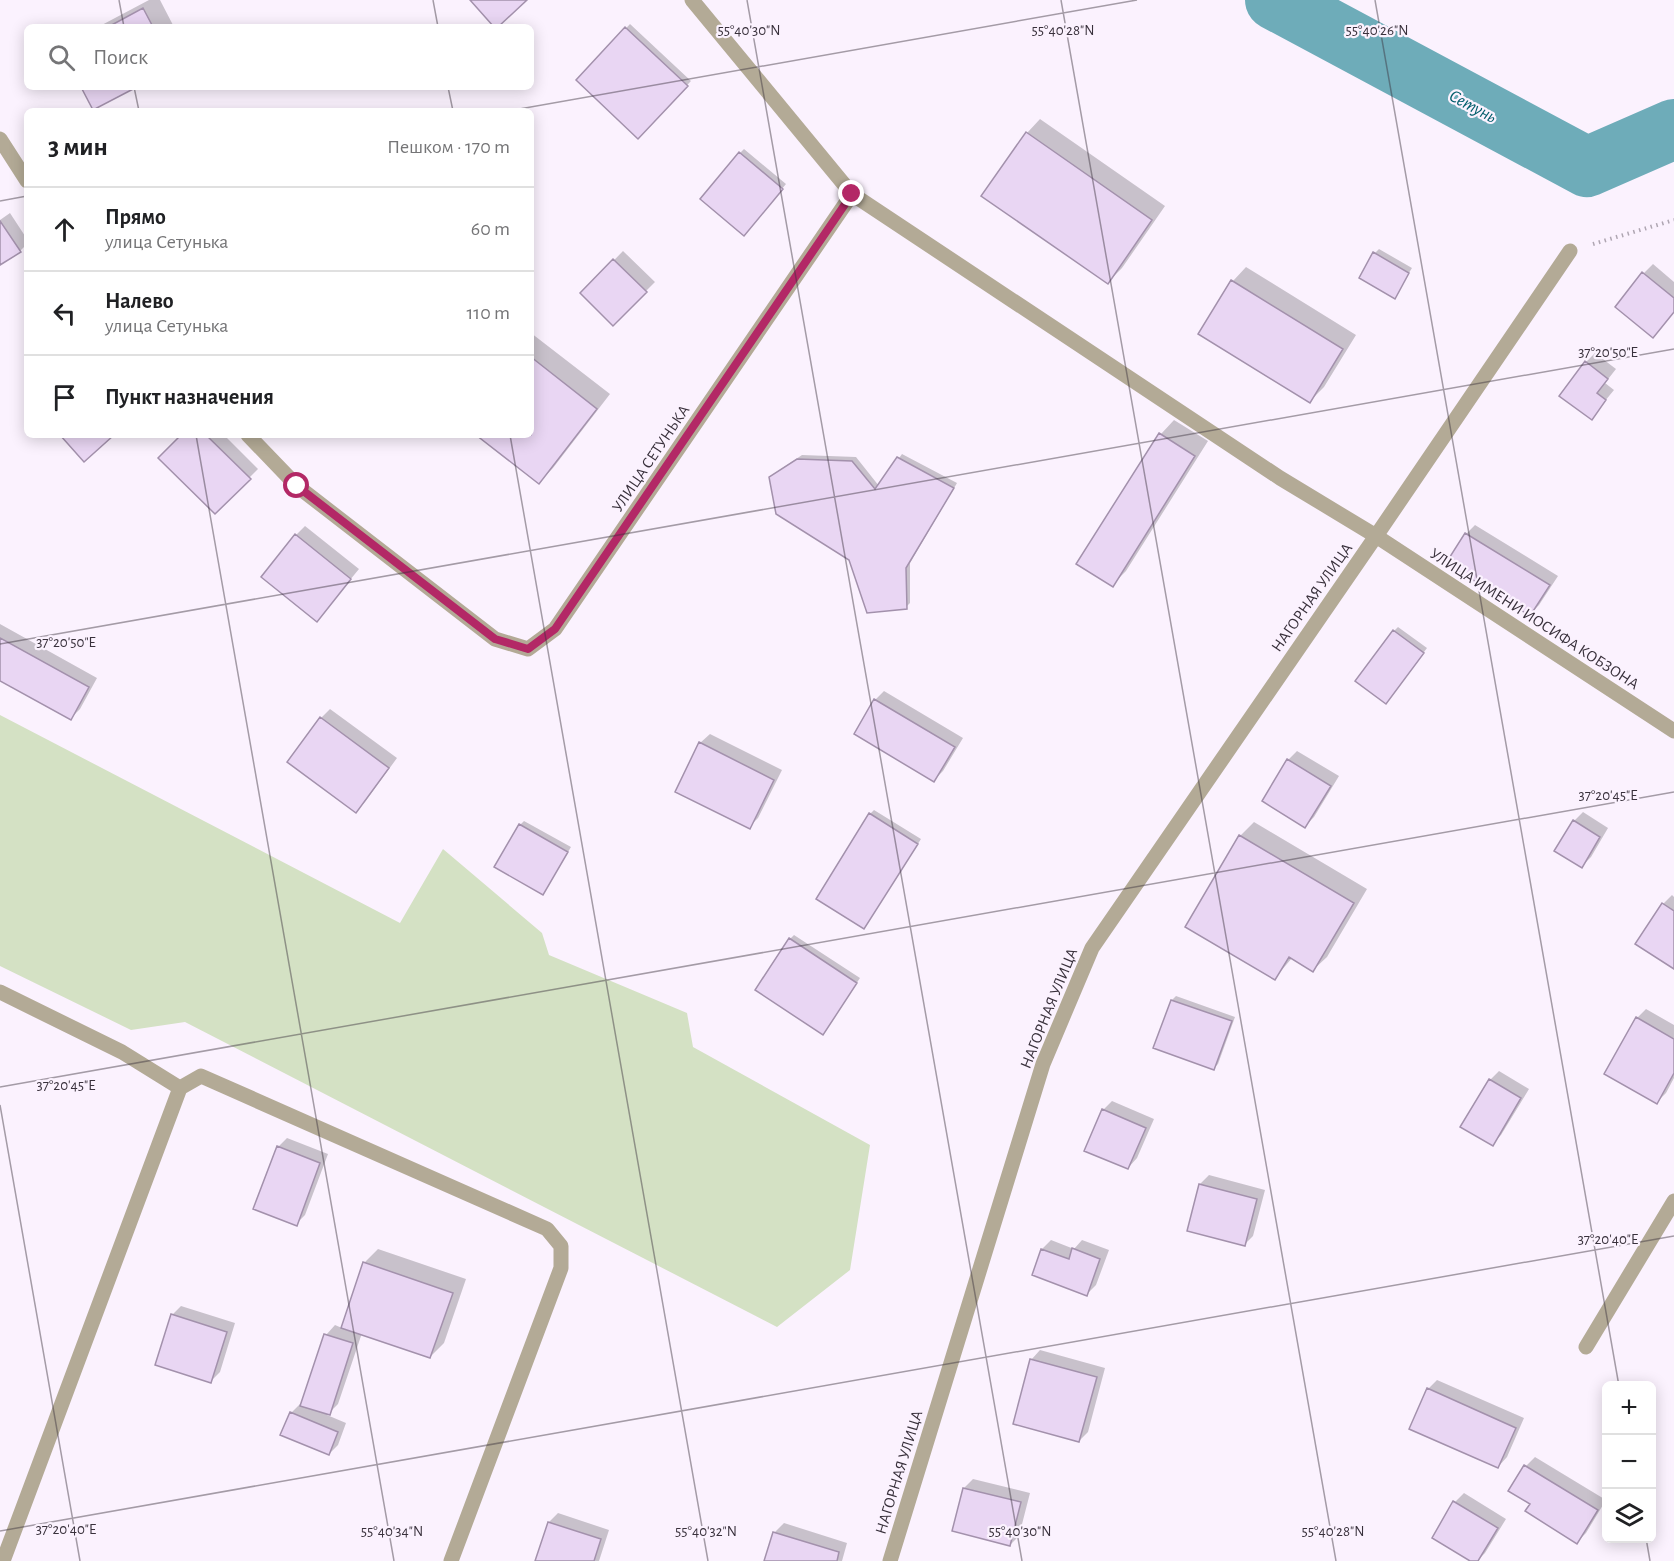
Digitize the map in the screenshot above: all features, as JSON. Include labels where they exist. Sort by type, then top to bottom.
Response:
[{"type":"street","points":[[692,0],[852,194]]},
{"type":"street","points":[[0,139],[24,176]]},
{"type":"street","name":"УЛИЦА СЕТУНЬКА","points":[[251,438],[297,486],[495,639],[528,649],[555,629],[852,194]]},
{"type":"street","name":"УЛИЦА ИМЕНИ ИОСИФА КОБЗОНА","points":[[852,194],[1280,478],[1376,536],[1674,731]]},
{"type":"street","name":"НАГОРНАЯ УЛИЦА","points":[[890,1561],[1043,1064],[1092,948],[1570,251]]},
{"type":"street","points":[[0,992],[122,1052],[180,1088]]},
{"type":"street","points":[[3,1561],[180,1088],[201,1076],[547,1229],[561,1246],[561,1268],[451,1561]]},
{"type":"street","points":[[1586,1347],[1674,1201]]},
{"type":"path","points":[[1570,251],[1674,220]]},
{"type":"green space","points":[[0,715],[400,923],[443,849],[542,933],[549,955],[687,1013],[693,1047],[870,1145],[850,1270],[777,1327],[185,1022],[131,1030],[0,966]]},
{"type":"building","points":[[470,0],[527,0],[501,24],[491,24]]},
{"type":"building","points":[[143,8],[151,24],[114,24]]},
{"type":"building","points":[[625,27],[688,86],[638,139],[576,80]]},
{"type":"building","points":[[83,90],[131,90],[97,108],[92,108]]},
{"type":"building","points":[[1026,132],[1152,220],[1108,284],[981,196]]},
{"type":"building","points":[[739,152],[783,189],[744,236],[700,199]]},
{"type":"building","points":[[0,221],[21,252],[0,265]]},
{"type":"building","points":[[1373,252],[1409,273],[1395,299],[1359,278]]},
{"type":"building","points":[[613,259],[647,292],[613,326],[580,293]]},
{"type":"building","points":[[1642,272],[1674,298],[1674,312],[1653,338],[1615,307]]},
{"type":"building","points":[[1231,280],[1343,349],[1310,403],[1198,334]]},
{"type":"building","points":[[534,359],[597,409],[539,484],[480,438],[534,438]]},
{"type":"building","points":[[1585,361],[1608,379],[1597,393],[1606,400],[1592,420],[1559,396]]},
{"type":"building","points":[[1159,433],[1195,456],[1113,587],[1076,564]]},
{"type":"building","points":[[63,438],[111,438],[84,462]]},
{"type":"building","points":[[178,438],[209,438],[251,479],[215,514],[158,458]]},
{"type":"building","points":[[897,457],[954,488],[906,568],[907,609],[867,613],[849,560],[776,514],[769,477],[797,459],[852,461],[875,489]]},
{"type":"building","points":[[1465,533],[1550,585],[1530,616],[1446,563]]},
{"type":"building","points":[[295,534],[351,579],[317,622],[261,577]]},
{"type":"building","points":[[1393,630],[1424,653],[1386,704],[1355,681]]},
{"type":"building","points":[[0,638],[89,687],[71,720],[0,681]]},
{"type":"building","points":[[874,699],[955,747],[934,782],[854,734]]},
{"type":"building","points":[[320,717],[389,768],[356,813],[287,762]]},
{"type":"building","points":[[699,742],[774,780],[750,829],[675,792]]},
{"type":"building","points":[[1287,759],[1331,786],[1305,828],[1262,801]]},
{"type":"building","points":[[869,813],[918,844],[864,929],[816,899]]},
{"type":"building","points":[[1573,820],[1600,837],[1582,868],[1554,851]]},
{"type":"building","points":[[519,824],[568,852],[543,895],[494,867]]},
{"type":"building","points":[[1239,835],[1354,903],[1313,972],[1289,957],[1275,980],[1185,927]]},
{"type":"building","points":[[1662,903],[1674,911],[1674,969],[1635,944]]},
{"type":"building","points":[[789,938],[857,983],[823,1035],[755,990]]},
{"type":"building","points":[[1171,1000],[1232,1021],[1214,1070],[1153,1048]]},
{"type":"building","points":[[1636,1017],[1674,1039],[1674,1073],[1657,1104],[1604,1074]]},
{"type":"building","points":[[1489,1079],[1521,1098],[1493,1146],[1460,1127]]},
{"type":"building","points":[[1102,1109],[1146,1128],[1128,1169],[1084,1151]]},
{"type":"building","points":[[277,1146],[320,1163],[297,1226],[253,1209]]},
{"type":"building","points":[[1199,1184],[1257,1199],[1245,1246],[1187,1231]]},
{"type":"building","points":[[1072,1248],[1100,1259],[1087,1296],[1032,1275],[1041,1249],[1069,1259]]},
{"type":"building","points":[[363,1262],[453,1293],[430,1358],[341,1328]]},
{"type":"building","points":[[171,1314],[227,1332],[211,1383],[155,1365]]},
{"type":"building","points":[[324,1334],[353,1343],[330,1415],[300,1406]]},
{"type":"building","points":[[1030,1359],[1097,1377],[1079,1442],[1013,1424]]},
{"type":"building","points":[[1427,1388],[1516,1428],[1498,1468],[1409,1429]]},
{"type":"building","points":[[290,1412],[338,1432],[329,1455],[280,1435]]},
{"type":"building","points":[[1524,1465],[1598,1510],[1577,1544],[1525,1511],[1530,1504],[1508,1491]]},
{"type":"building","points":[[963,1488],[1021,1502],[1010,1546],[952,1531]]},
{"type":"building","points":[[1453,1501],[1498,1528],[1478,1561],[1470,1561],[1432,1538]]},
{"type":"building","points":[[548,1522],[601,1539],[594,1561],[535,1561]]},
{"type":"building","points":[[773,1532],[839,1552],[837,1561],[764,1561]]},
{"type":"waterway","name":"Сетунь","points":[[1275,0],[1587,167],[1674,129]]},
{"type":"route","points":[[297,486],[495,639],[528,649],[555,629],[852,194]]}]
